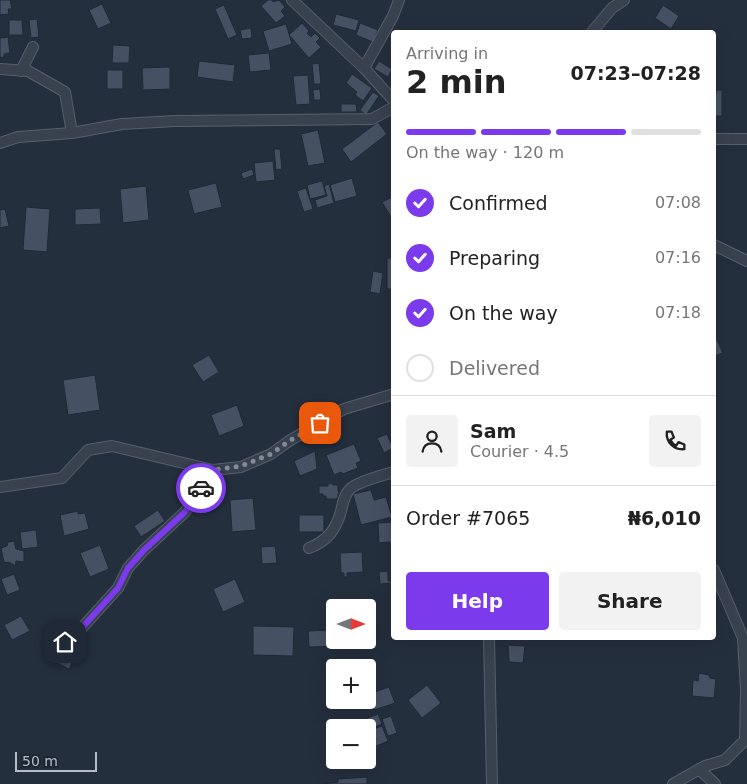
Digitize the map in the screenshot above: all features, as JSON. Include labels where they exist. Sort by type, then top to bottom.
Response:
[{"type":"street","points":[[292,0],[364,68],[391,98]]},
{"type":"street","points":[[364,68],[393,16],[399,0]]},
{"type":"street","points":[[594,30],[612,8],[624,0]]},
{"type":"street","points":[[21,71],[33,47]]},
{"type":"street","points":[[0,70],[28,71],[65,92],[72,133]]},
{"type":"street","points":[[0,143],[18,138],[72,133],[122,124],[175,121],[372,119],[391,109]]},
{"type":"street","points":[[716,139],[747,139]]},
{"type":"street","points":[[716,246],[747,262]]},
{"type":"street","points":[[0,487],[62,478],[88,450],[112,446],[213,470],[241,466],[271,454],[289,441],[344,409],[391,395]]},
{"type":"street","points":[[65,642],[80,630],[118,588],[128,568],[144,550],[185,512],[213,470]]},
{"type":"street","points":[[309,548],[321,543],[333,533],[344,498],[351,488],[391,473]]},
{"type":"street","points":[[673,784],[699,770],[725,760],[745,740],[746,691],[743,638],[716,575]]},
{"type":"street","points":[[489,640],[492,784]]},
{"type":"street","points":[[699,770],[715,784]]},
{"type":"building","points":[[0,0],[10,0],[12,9],[8,9],[9,14],[0,15]]},
{"type":"building","points":[[268,0],[273,2],[279,0],[285,7],[281,11],[285,16],[276,23],[261,6]]},
{"type":"building","points":[[102,4],[111,23],[98,29],[89,10]]},
{"type":"building","points":[[224,5],[237,35],[228,39],[215,9]]},
{"type":"building","points":[[663,5],[679,16],[671,29],[655,18]]},
{"type":"building","points":[[336,14],[359,20],[356,31],[333,25]]},
{"type":"building","points":[[37,19],[39,37],[31,38],[29,20]]},
{"type":"building","points":[[9,20],[22,20],[23,35],[9,35]]},
{"type":"building","points":[[302,23],[309,31],[307,33],[311,37],[315,33],[320,38],[316,42],[321,47],[309,58],[289,35]]},
{"type":"building","points":[[360,23],[378,30],[373,42],[356,35]]},
{"type":"building","points":[[286,24],[292,44],[269,51],[263,31]]},
{"type":"building","points":[[251,28],[252,38],[242,39],[240,30]]},
{"type":"building","points":[[8,37],[10,53],[4,54],[4,57],[0,58],[0,38]]},
{"type":"building","points":[[113,45],[130,46],[129,63],[112,63]]},
{"type":"building","points":[[269,53],[271,70],[250,72],[248,55]]},
{"type":"building","points":[[199,61],[235,65],[233,82],[197,77]]},
{"type":"building","points":[[379,61],[391,68],[391,71],[388,77],[374,69]]},
{"type":"building","points":[[319,63],[321,84],[314,84],[312,64]]},
{"type":"building","points":[[170,67],[170,89],[143,90],[142,68]]},
{"type":"building","points":[[107,70],[123,70],[123,89],[107,89]]},
{"type":"building","points":[[352,74],[372,88],[363,101],[355,95],[357,92],[346,83]]},
{"type":"building","points":[[308,75],[310,104],[296,105],[293,76]]},
{"type":"building","points":[[320,89],[321,100],[314,100],[313,90]]},
{"type":"building","points":[[716,90],[722,90],[722,116],[716,116]]},
{"type":"building","points":[[373,92],[379,96],[366,115],[360,110]]},
{"type":"building","points":[[341,104],[356,104],[357,112],[341,112]]},
{"type":"building","points":[[378,122],[387,134],[351,162],[342,149]]},
{"type":"building","points":[[318,130],[325,163],[308,166],[301,134]]},
{"type":"building","points":[[274,149],[280,149],[282,169],[276,170]]},
{"type":"building","points":[[273,161],[275,180],[256,182],[254,163]]},
{"type":"building","points":[[252,169],[254,175],[243,179],[241,173]]},
{"type":"building","points":[[352,178],[357,196],[335,202],[330,185]]},
{"type":"building","points":[[322,181],[326,195],[310,199],[307,185]]},
{"type":"building","points":[[216,183],[222,207],[194,214],[188,190]]},
{"type":"building","points":[[329,184],[334,203],[317,208],[315,200],[327,196],[324,186]]},
{"type":"building","points":[[146,186],[149,220],[123,223],[120,189]]},
{"type":"building","points":[[306,188],[313,209],[304,212],[297,191]]},
{"type":"building","points":[[391,198],[391,217],[382,202]]},
{"type":"building","points":[[26,207],[50,209],[47,252],[23,250]]},
{"type":"building","points":[[100,208],[101,224],[75,225],[75,209]]},
{"type":"building","points":[[5,209],[9,226],[0,228],[0,210]]},
{"type":"building","points":[[387,258],[391,258],[391,289],[387,289]]},
{"type":"building","points":[[373,271],[383,273],[380,294],[370,292]]},
{"type":"building","points":[[716,340],[723,353],[716,355]]},
{"type":"building","points":[[209,355],[219,372],[203,382],[192,365]]},
{"type":"building","points":[[95,375],[100,410],[68,415],[63,380]]},
{"type":"building","points":[[237,405],[244,426],[219,436],[211,415]]},
{"type":"building","points":[[387,434],[391,449],[384,453],[377,438]]},
{"type":"building","points":[[354,444],[361,461],[356,463],[358,468],[343,474],[341,472],[334,475],[326,455]]},
{"type":"building","points":[[315,451],[317,469],[300,476],[294,461]]},
{"type":"building","points":[[332,483],[333,485],[338,485],[340,494],[338,494],[336,499],[326,499],[326,496],[319,494],[319,486],[328,486],[328,484]]},
{"type":"building","points":[[371,490],[374,500],[386,497],[391,517],[361,525],[353,494]]},
{"type":"building","points":[[253,498],[256,530],[232,532],[230,500]]},
{"type":"building","points":[[158,510],[165,521],[141,537],[134,526]]},
{"type":"building","points":[[78,511],[78,514],[85,513],[89,529],[64,536],[60,515]]},
{"type":"building","points":[[299,515],[324,515],[324,532],[299,532]]},
{"type":"building","points":[[391,522],[391,548],[390,542],[379,543],[378,523]]},
{"type":"building","points":[[36,530],[38,547],[22,549],[20,532]]},
{"type":"building","points":[[14,541],[16,549],[24,551],[24,562],[16,561],[15,566],[4,562],[1,548],[7,546],[8,542]]},
{"type":"building","points":[[100,545],[109,569],[90,577],[80,553]]},
{"type":"building","points":[[275,546],[277,563],[262,564],[261,547]]},
{"type":"building","points":[[362,552],[363,572],[347,573],[347,577],[344,577],[344,573],[341,573],[340,553]]},
{"type":"building","points":[[388,571],[388,581],[391,581],[391,583],[380,584],[379,572]]},
{"type":"building","points":[[14,574],[20,590],[7,595],[1,579]]},
{"type":"building","points":[[235,579],[245,602],[223,612],[213,589]]},
{"type":"building","points":[[21,616],[30,631],[12,640],[4,625]]},
{"type":"building","points":[[253,626],[294,627],[293,656],[253,655]]},
{"type":"building","points":[[326,630],[326,646],[309,647],[308,631]]},
{"type":"building","points":[[508,645],[525,646],[523,663],[509,662]]},
{"type":"building","points":[[57,646],[76,655],[69,669],[51,660]]},
{"type":"building","points":[[699,673],[716,679],[714,698],[692,696],[693,680],[698,681]]},
{"type":"building","points":[[427,685],[441,703],[422,718],[408,700]]},
{"type":"building","points":[[389,687],[395,703],[374,710],[376,709],[376,692]]},
{"type":"building","points":[[378,714],[382,724],[376,727],[376,719],[366,719]]},
{"type":"building","points":[[391,716],[397,733],[388,736],[382,719]]},
{"type":"building","points":[[382,726],[388,741],[376,746],[376,728]]},
{"type":"building","points":[[367,777],[367,784],[322,784],[338,782],[338,779]]},
{"type":"way so far","points":[[201,488],[213,470],[241,466],[271,454],[320,423]]},
{"type":"route","points":[[65,642],[80,630],[118,588],[128,568],[144,550],[185,512],[201,488]]}]
